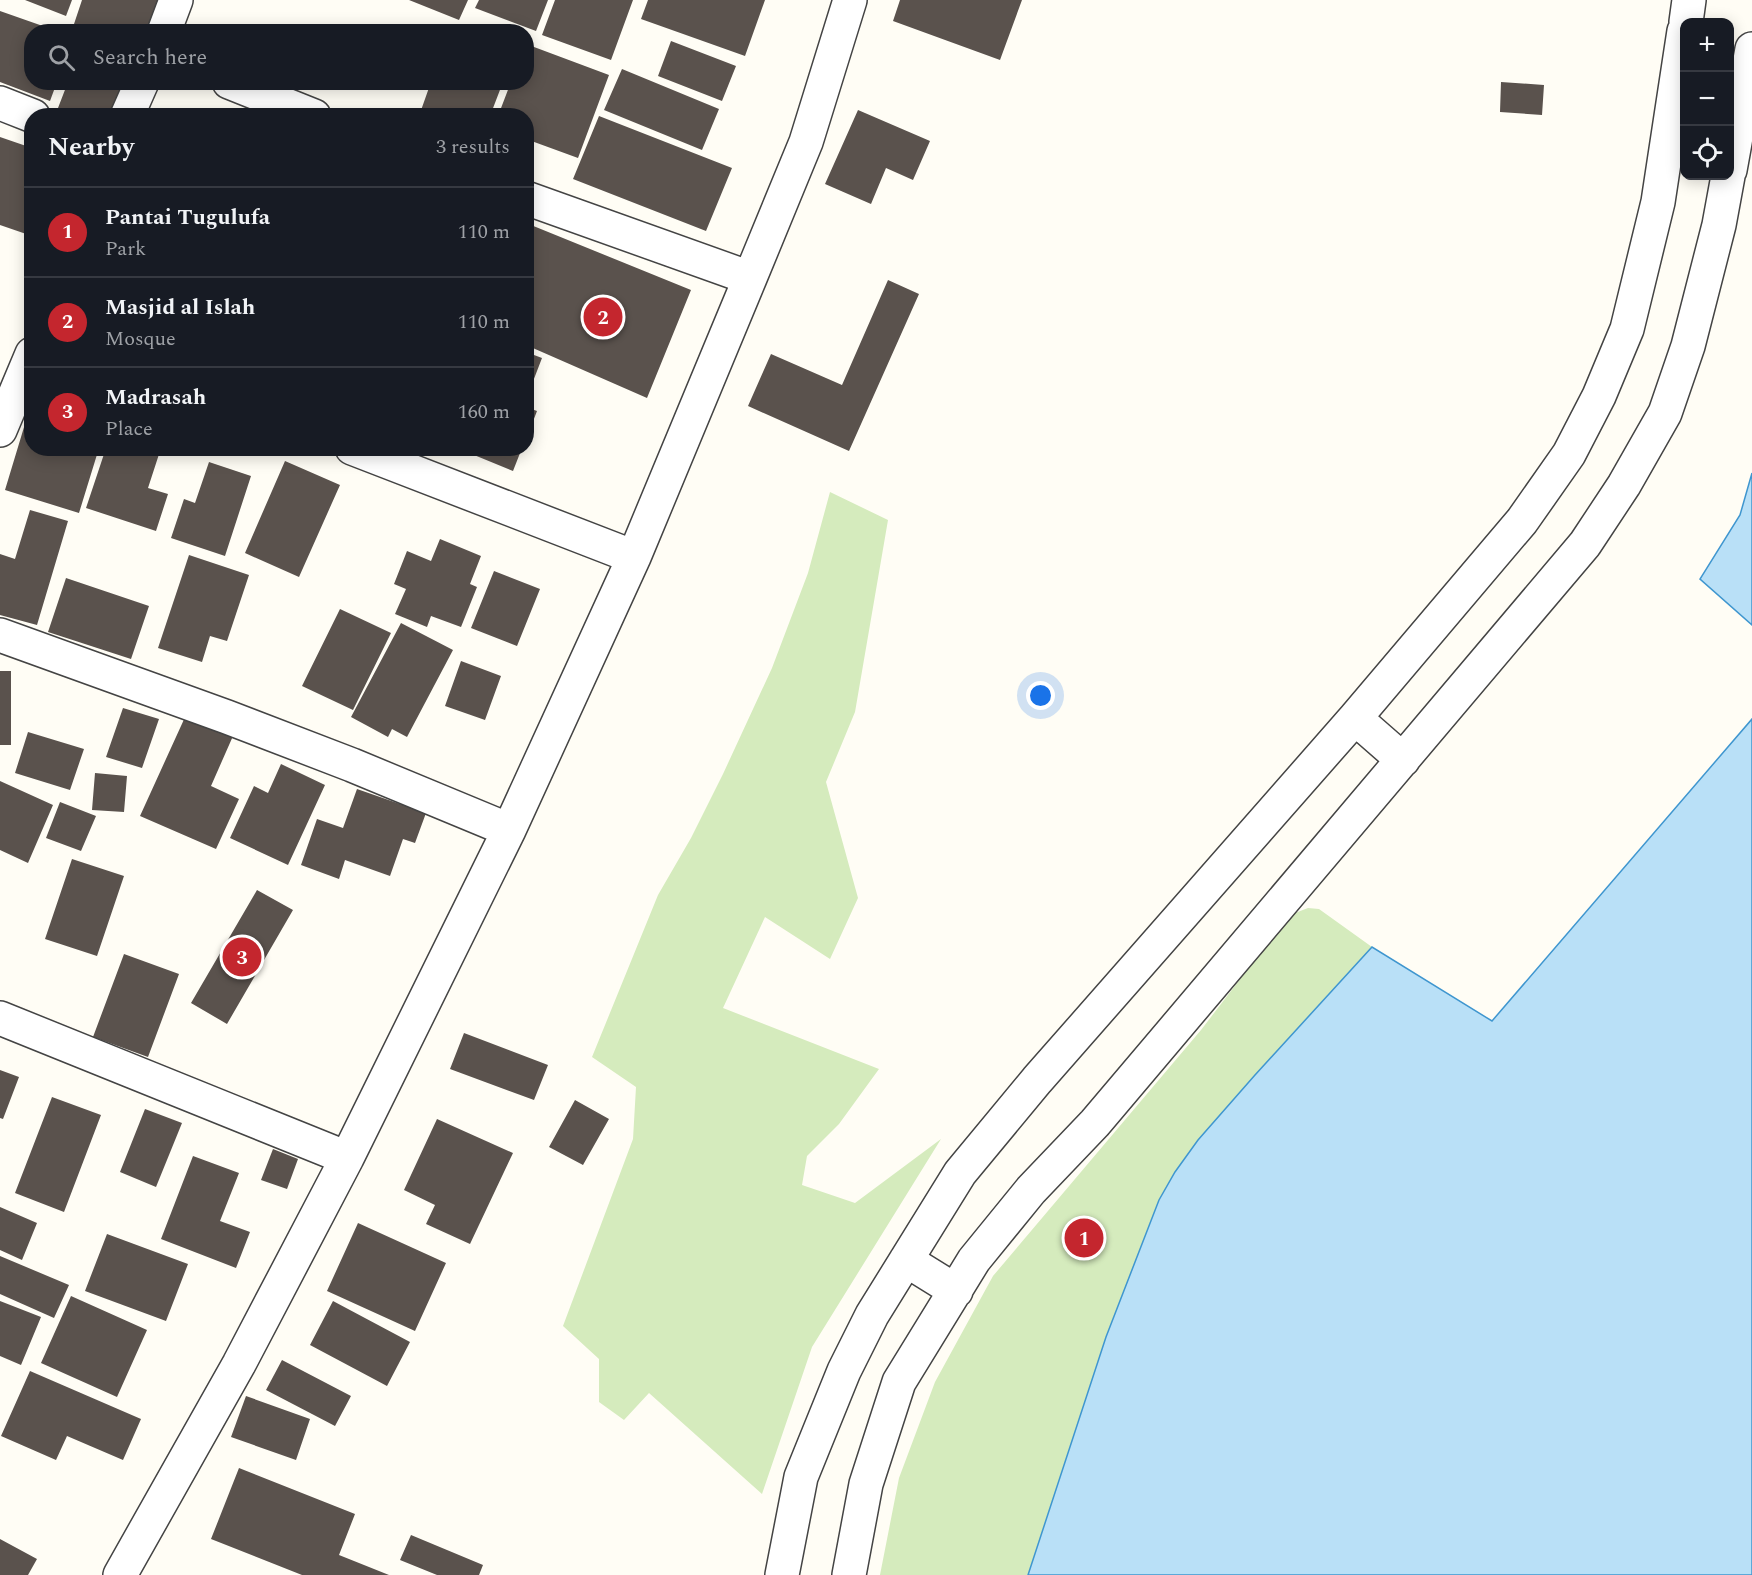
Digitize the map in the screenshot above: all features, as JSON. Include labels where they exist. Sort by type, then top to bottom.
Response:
[{"type":"street","points":[[167,24],[176,0]]},
{"type":"street","points":[[120,1575],[239,1364],[347,1158],[509,830],[634,557],[806,142],[850,0]]},
{"type":"street","points":[[1687,18],[1689,0]]},
{"type":"street","points":[[1734,148],[1752,49]]},
{"type":"street","points":[[782,1575],[801,1477],[844,1371],[872,1315],[967,1165],[1179,917],[1355,718],[1521,520],[1569,454],[1599,396],[1627,329],[1658,202],[1680,57]]},
{"type":"street","points":[[131,108],[138,90]]},
{"type":"street","points":[[249,90],[294,108]]},
{"type":"street","points":[[0,103],[24,112]]},
{"type":"street","points":[[849,1575],[866,1484],[899,1382],[974,1260],[1030,1190],[1095,1123],[1585,544],[1624,485],[1665,413],[1688,346],[1719,225],[1727,180]]},
{"type":"street","points":[[534,201],[750,278]]},
{"type":"street","points":[[0,430],[24,373]]},
{"type":"street","points":[[373,456],[634,557]]},
{"type":"street","points":[[0,635],[248,725],[509,830]]},
{"type":"street","points":[[1355,718],[1403,760]]},
{"type":"street","points":[[0,1018],[347,1158]]},
{"type":"street","points":[[906,1260],[956,1291]]},
{"type":"green space","points":[[830,492],[888,520],[855,712],[826,782],[858,898],[830,959],[765,917],[723,1008],[879,1069],[839,1124],[807,1156],[802,1185],[855,1203],[941,1139],[812,1347],[762,1494],[649,1393],[624,1420],[599,1402],[599,1359],[563,1326],[633,1139],[636,1087],[592,1057],[658,895],[691,838],[772,668],[808,573]]},
{"type":"green space","points":[[1308,908],[1319,909],[1372,947],[1198,1140],[1175,1172],[1159,1200],[1106,1337],[1028,1575],[880,1575],[899,1478],[935,1382],[993,1276],[1201,1030],[1284,922],[1295,913]]},
{"type":"water","points":[[1752,473],[1752,625],[1700,579],[1740,515]]},
{"type":"water","points":[[1752,719],[1752,1575],[1028,1575],[1106,1337],[1159,1200],[1175,1172],[1198,1140],[1372,947],[1492,1021]]},
{"type":"building","points":[[25,0],[72,0],[66,16]]},
{"type":"building","points":[[82,0],[159,0],[151,24],[74,24]]},
{"type":"building","points":[[409,0],[468,0],[459,20]]},
{"type":"building","points":[[479,0],[548,0],[536,31],[534,24],[517,24],[475,8]]},
{"type":"building","points":[[555,0],[633,0],[611,60],[542,35]]},
{"type":"building","points":[[648,0],[765,0],[745,56],[641,19]]},
{"type":"building","points":[[900,0],[1022,0],[1000,60],[893,21]]},
{"type":"building","points":[[0,11],[37,24],[24,24],[24,90],[54,90],[50,101],[0,82]]},
{"type":"building","points":[[671,41],[736,66],[722,101],[658,76]]},
{"type":"building","points":[[534,47],[609,75],[578,158],[534,142],[534,108],[501,108],[508,90],[534,90]]},
{"type":"building","points":[[622,69],[719,109],[702,150],[604,110]]},
{"type":"building","points":[[1501,82],[1544,85],[1542,115],[1500,112]]},
{"type":"building","points":[[65,90],[127,90],[121,108],[58,108]]},
{"type":"building","points":[[428,90],[500,90],[493,108],[422,108]]},
{"type":"building","points":[[858,110],[930,141],[913,180],[886,168],[871,204],[825,184]]},
{"type":"building","points":[[599,116],[732,168],[706,231],[573,179]]},
{"type":"building","points":[[0,137],[24,145],[24,233],[0,225]]},
{"type":"building","points":[[534,226],[691,290],[647,398],[534,349]]},
{"type":"building","points":[[888,280],[919,294],[849,451],[748,406],[771,354],[842,385]]},
{"type":"building","points":[[534,355],[542,358],[534,379]]},
{"type":"building","points":[[24,427],[24,456],[97,456],[79,513],[5,490]]},
{"type":"building","points":[[103,456],[158,456],[148,488],[168,494],[156,531],[86,508]]},
{"type":"building","points":[[476,456],[519,456],[513,471]]},
{"type":"building","points":[[285,461],[340,485],[299,577],[245,553]]},
{"type":"building","points":[[209,462],[251,476],[225,556],[171,538],[184,499],[195,503]]},
{"type":"building","points":[[30,510],[68,521],[37,625],[0,615],[0,554],[15,559]]},
{"type":"building","points":[[440,539],[481,556],[470,584],[477,587],[461,627],[431,616],[427,627],[395,614],[406,589],[394,584],[407,551],[431,561]]},
{"type":"building","points":[[189,555],[249,575],[227,641],[210,636],[202,662],[158,648]]},
{"type":"building","points":[[494,571],[540,589],[517,646],[471,628]]},
{"type":"building","points":[[66,578],[149,606],[131,659],[48,632]]},
{"type":"building","points":[[340,609],[391,633],[353,710],[302,686]]},
{"type":"building","points":[[401,623],[453,650],[407,737],[392,729],[388,737],[351,717]]},
{"type":"building","points":[[461,661],[501,676],[485,720],[445,706]]},
{"type":"building","points":[[0,671],[11,671],[11,745],[0,745]]},
{"type":"building","points":[[123,708],[159,719],[142,768],[106,757]]},
{"type":"building","points":[[186,715],[233,736],[211,786],[239,799],[216,849],[140,816]]},
{"type":"building","points":[[28,732],[84,749],[70,790],[15,773]]},
{"type":"building","points":[[281,764],[325,785],[288,865],[230,838],[254,786],[268,793]]},
{"type":"building","points":[[95,773],[127,776],[124,812],[92,810]]},
{"type":"building","points":[[0,781],[53,805],[28,863],[0,850]]},
{"type":"building","points":[[357,789],[426,813],[415,843],[403,839],[390,876],[345,860],[339,879],[301,865],[317,819],[343,828]]},
{"type":"building","points":[[60,802],[96,816],[81,851],[46,838]]},
{"type":"building","points":[[72,859],[124,876],[97,956],[45,939]]},
{"type":"building","points":[[257,890],[293,910],[227,1024],[191,1003]]},
{"type":"building","points":[[124,954],[179,974],[148,1057],[93,1037]]},
{"type":"building","points":[[464,1033],[548,1065],[534,1100],[450,1069]]},
{"type":"building","points":[[0,1070],[19,1077],[3,1119],[0,1118]]},
{"type":"building","points":[[52,1097],[101,1115],[64,1212],[15,1193]]},
{"type":"building","points":[[575,1100],[609,1119],[583,1165],[549,1147]]},
{"type":"building","points":[[145,1109],[182,1123],[156,1187],[120,1172]]},
{"type":"building","points":[[437,1119],[513,1153],[470,1244],[426,1224],[435,1205],[404,1190]]},
{"type":"building","points":[[273,1149],[298,1159],[287,1189],[261,1180]]},
{"type":"building","points":[[193,1156],[239,1173],[220,1221],[250,1232],[236,1268],[161,1239]]},
{"type":"building","points":[[0,1207],[37,1223],[22,1260],[0,1250]]},
{"type":"building","points":[[358,1223],[446,1263],[415,1331],[327,1291]]},
{"type":"building","points":[[107,1234],[188,1264],[166,1321],[85,1291]]},
{"type":"building","points":[[0,1256],[69,1285],[54,1318],[0,1294]]},
{"type":"building","points":[[71,1296],[147,1330],[117,1397],[41,1363]]},
{"type":"building","points":[[0,1301],[41,1317],[21,1365],[0,1356]]},
{"type":"building","points":[[333,1301],[410,1342],[387,1386],[310,1345]]},
{"type":"building","points":[[282,1360],[351,1396],[335,1426],[266,1390]]},
{"type":"building","points":[[30,1371],[141,1419],[123,1460],[67,1436],[56,1460],[1,1436]]},
{"type":"building","points":[[246,1396],[310,1419],[296,1460],[231,1437]]},
{"type":"building","points":[[239,1468],[355,1514],[339,1555],[389,1575],[302,1575],[211,1539]]},
{"type":"building","points":[[411,1535],[483,1565],[479,1575],[437,1575],[400,1560]]},
{"type":"building","points":[[0,1539],[37,1559],[28,1575],[0,1575]]},
{"type":"place","name":"Masjid al Islah","points":[[603,317]]},
{"type":"place","name":"Madrasah","points":[[242,957]]},
{"type":"place","name":"Pantai Tugulufa","points":[[1084,1238]]}]
